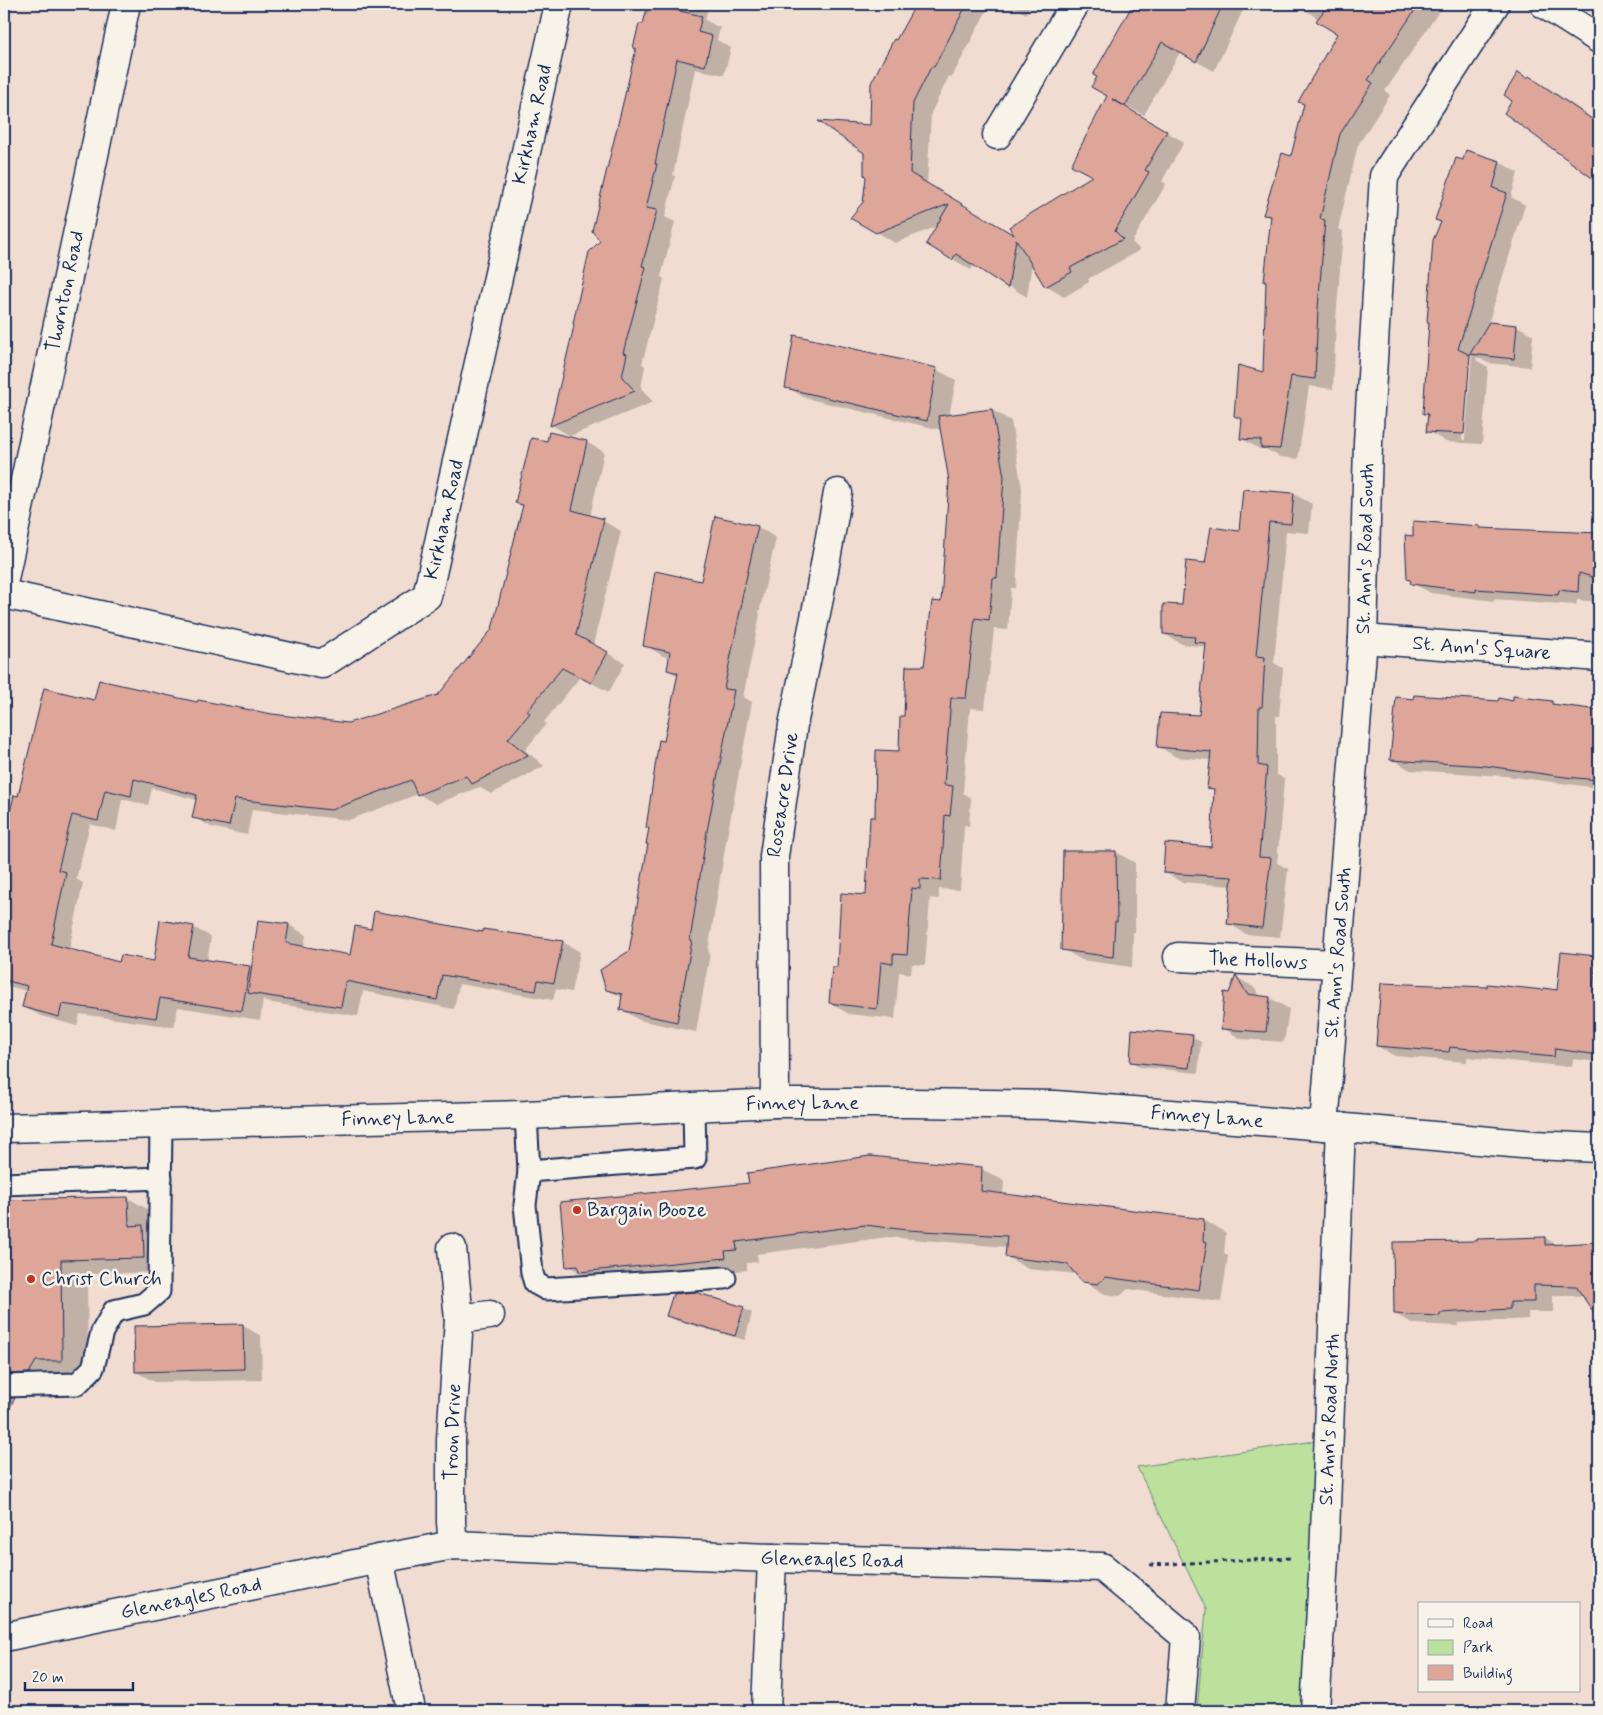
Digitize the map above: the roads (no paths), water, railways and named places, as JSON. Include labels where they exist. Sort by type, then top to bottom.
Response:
[{"type":"street","name":"Thornton Road","points":[[4,579],[126,4]]},
{"type":"street","name":"Kirkham Road","points":[[4,594],[322,664],[427,596],[559,4]]},
{"type":"street","points":[[997,135],[1075,4]]},
{"type":"street","name":"St. Ann's Road South","points":[[1332,1126],[1337,964],[1363,639],[1368,443],[1384,176],[1495,4]]},
{"type":"street","points":[[1544,4],[1599,39]]},
{"type":"street","name":"Roseacre Drive","points":[[775,1103],[774,856],[793,725],[838,493]]},
{"type":"street","name":"St. Ann's Square","points":[[1363,639],[1599,657]]},
{"type":"street","name":"The Hollows","points":[[1178,957],[1337,964]]},
{"type":"street","name":"Finney Lane","points":[[4,1128],[526,1115],[775,1103],[1055,1105],[1332,1126],[1534,1145],[1599,1148]]},
{"type":"street","name":"St. Ann's Road North","points":[[1315,1711],[1324,1557],[1332,1126]]},
{"type":"street","name":"Troon Drive","points":[[452,1248],[459,1319],[451,1439],[451,1522],[453,1545]]},
{"type":"street","points":[[459,1319],[490,1315]]},
{"type":"street","name":"Gleneagles Road","points":[[4,1637],[453,1545],[772,1558],[1102,1567],[1186,1637],[1180,1711]]},
{"type":"street","points":[[766,1711],[772,1558]]},
{"type":"street","points":[[379,1559],[410,1711]]},
{"type":"lane","points":[[529,1171],[695,1158],[694,1107]]},
{"type":"lane","points":[[526,1115],[529,1171],[525,1205],[532,1273],[535,1283],[546,1289],[725,1278]]},
{"type":"lane","points":[[4,1386],[77,1384],[94,1368],[102,1332],[114,1310],[144,1304],[159,1291],[160,1123]]},
{"type":"lane","points":[[4,1184],[161,1178]]},
{"type":"place","name":"Bargain Booze","points":[[577,1210]]},
{"type":"place","name":"Christ Church","points":[[31,1279]]}]
